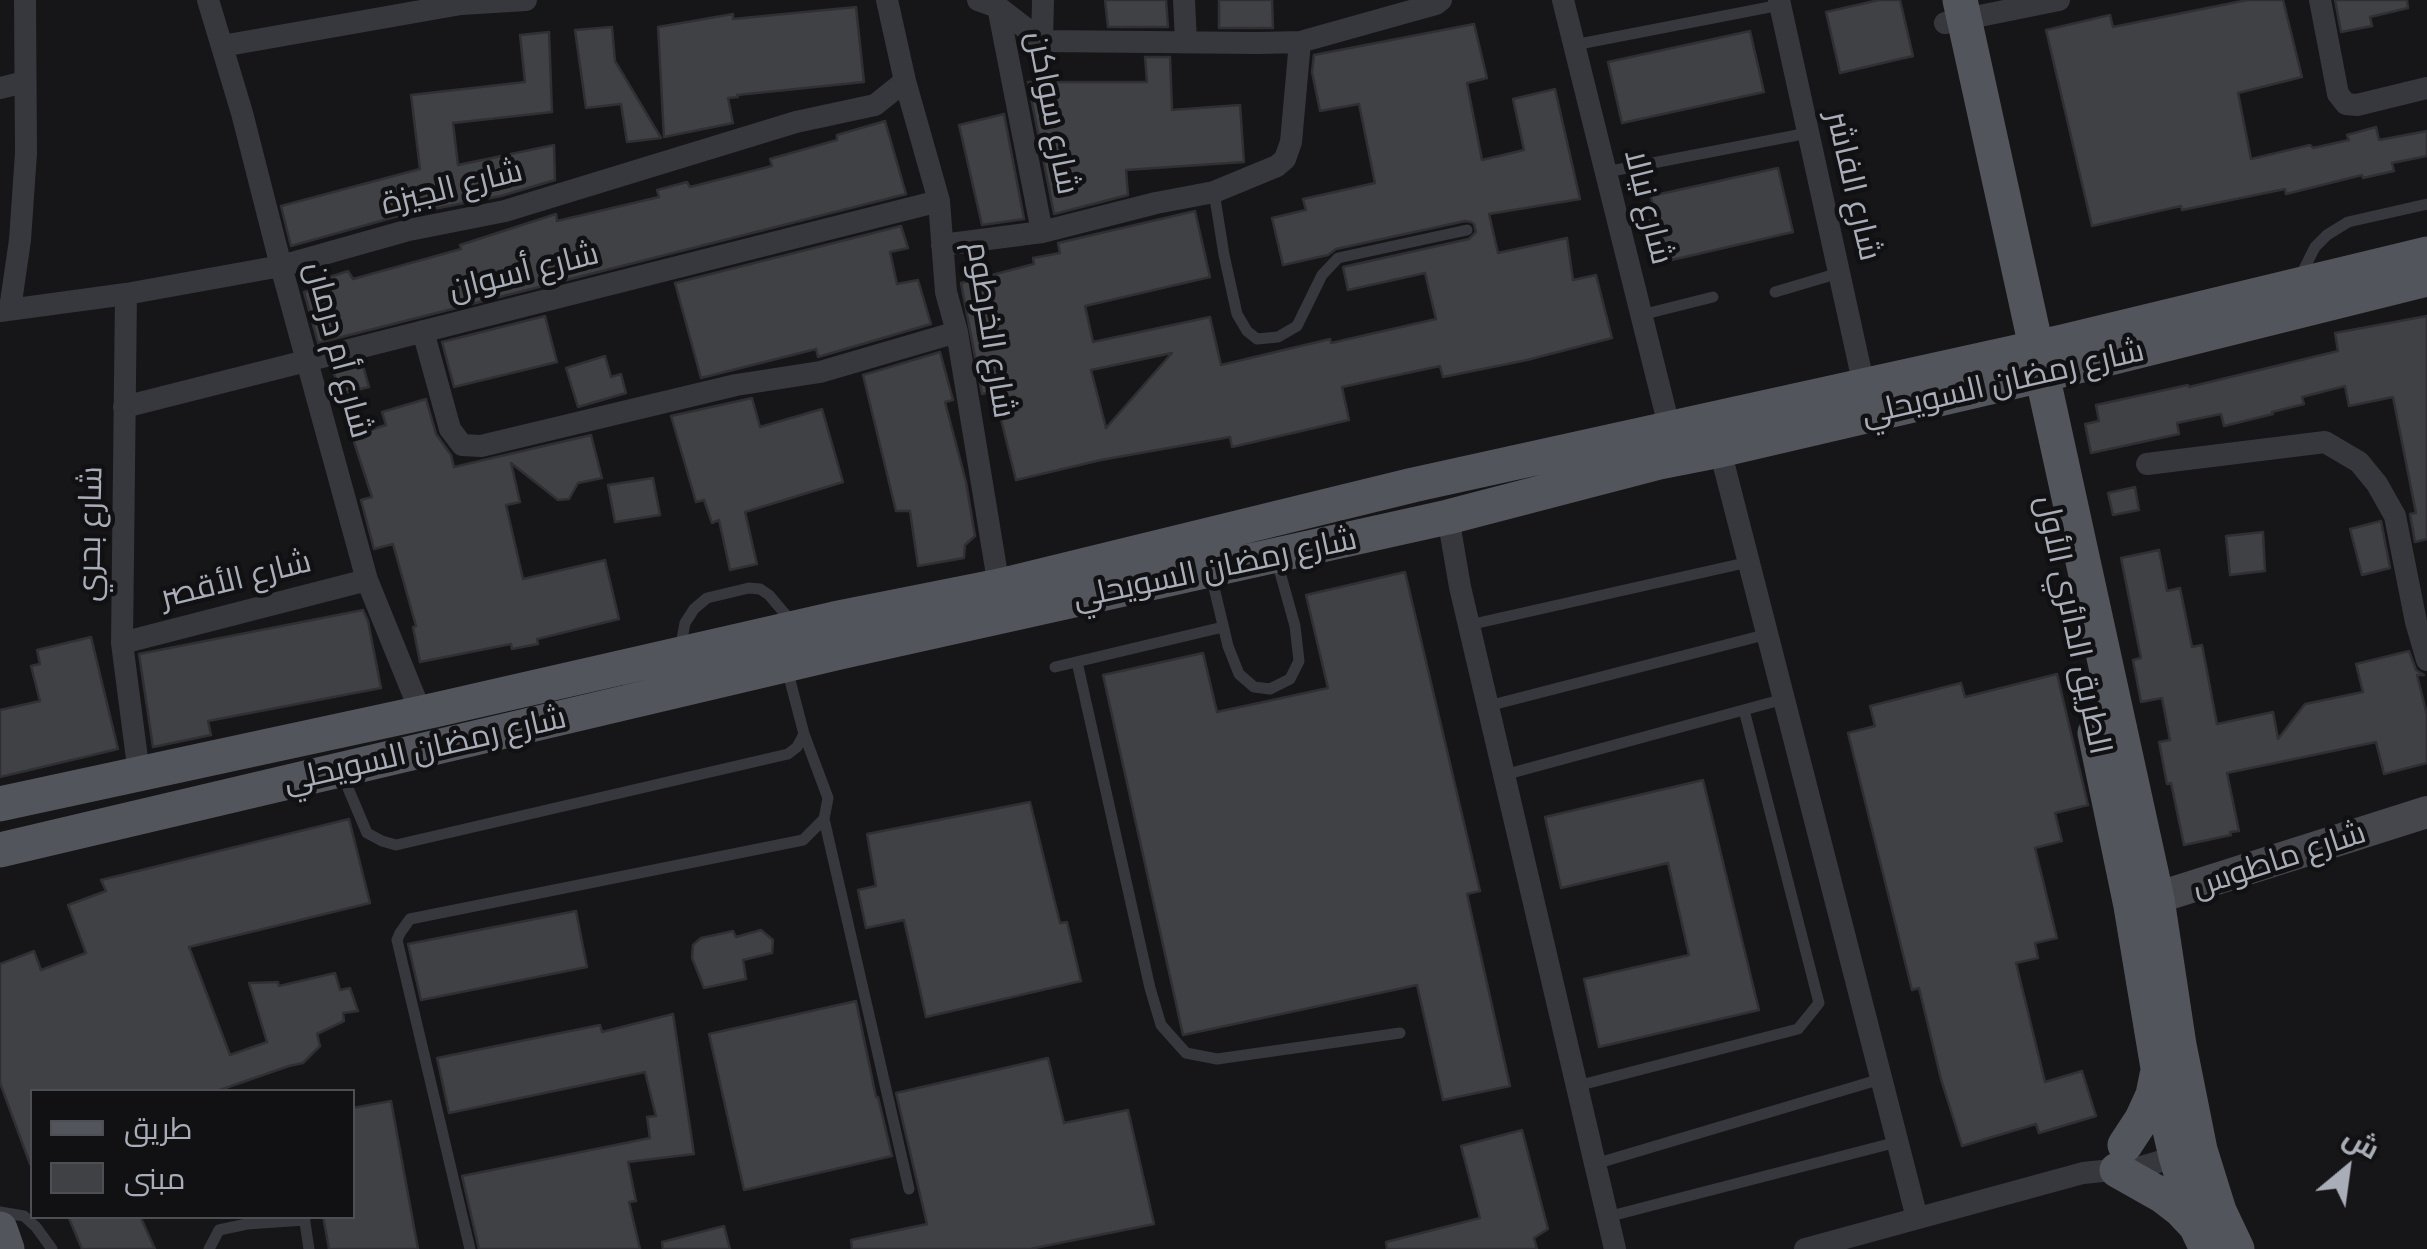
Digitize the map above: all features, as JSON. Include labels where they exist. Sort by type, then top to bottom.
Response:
[{"type":"main road","name":"الطريق الدائري الأول","points":[[1952,11],[2014,244],[2029,363]]},
{"type":"main road","name":"الطريق الدائري الأول","points":[[1952,11],[2144,902],[2179,1044],[2185,1138],[2202,1238]]},
{"type":"main road","name":"شارع رمضان السويحلي","points":[[0,804],[797,628],[1210,571],[1720,450],[2295,286],[2427,254]]},
{"type":"main road","name":"شارع رمضان السويحلي","points":[[0,850],[786,665],[1413,486],[1864,386],[2029,363],[2427,280]]},
{"type":"main road","name":"الطريق الدائري الأول","points":[[2144,902],[2158,1074],[2236,1249]]},
{"type":"main road","points":[[2158,1074],[2154,1095],[2142,1119],[2108,1163],[2164,1196],[2180,1209],[2202,1238]]},
{"type":"main road","points":[[0,1229],[7,1249]]},
{"type":"street","points":[[5,310],[20,240],[26,153],[25,0]]},
{"type":"street","name":"شارع أم درمان","points":[[208,0],[367,580],[421,713]]},
{"type":"street","points":[[222,46],[460,4],[525,0]]},
{"type":"street","name":"شارع الخرطوم","points":[[887,0],[940,201],[946,292],[957,332],[1001,601]]},
{"type":"street","points":[[1042,42],[1043,0]]},
{"type":"street","points":[[1184,0],[1186,42]]},
{"type":"street","points":[[988,4],[1042,42],[1300,42],[1441,0]]},
{"type":"street","name":"شارع نيالا","points":[[1562,0],[1670,430]]},
{"type":"street","points":[[1952,11],[2059,0]]},
{"type":"street","points":[[2320,0],[2338,94],[2346,104],[2358,105],[2427,88]]},
{"type":"street","name":"شارع الفاشر","points":[[1779,3],[1864,386]]},
{"type":"street","name":"شارع سواكن","points":[[988,4],[1042,232]]},
{"type":"street","points":[[942,245],[1042,232],[1214,192],[1277,166],[1285,159],[1291,142],[1300,42]]},
{"type":"street","name":"شارع الجيزة","points":[[5,310],[126,294],[281,266],[409,230],[505,211],[796,122],[875,105],[906,81]]},
{"type":"street","points":[[0,88],[25,82]]},
{"type":"street","name":"شارع أسوان","points":[[124,407],[940,201]]},
{"type":"street","name":"شارع بحري","points":[[126,294],[122,643],[139,774]]},
{"type":"street","points":[[423,331],[450,429],[462,445],[481,446],[736,385],[820,372],[957,332]]},
{"type":"street","points":[[2148,464],[2325,442],[2360,462],[2395,516],[2427,660]]},
{"type":"street","points":[[1720,450],[1917,1218]]},
{"type":"street","points":[[1448,517],[1469,626],[1615,1249]]},
{"type":"street","name":"شارع الأقصر","points":[[122,643],[367,580]]},
{"type":"street","name":"شارع ماطوس","points":[[2144,902],[2427,812]]},
{"type":"street","points":[[1805,1249],[2185,1138]]},
{"type":"lane","points":[[1574,44],[1779,3]]},
{"type":"lane","points":[[1606,172],[1808,133]]},
{"type":"lane","points":[[1214,192],[1237,314],[1257,339],[1278,337],[1297,326],[1322,275],[1338,258],[1466,230]]},
{"type":"lane","points":[[2295,286],[2315,247],[2327,235],[2348,222],[2427,204]]},
{"type":"lane","points":[[1775,292],[1839,273]]},
{"type":"lane","points":[[1641,315],[1713,298]]},
{"type":"lane","points":[[1210,571],[1239,674],[1254,687],[1270,688],[1290,679],[1299,660],[1295,626],[1276,556]]},
{"type":"lane","points":[[1469,626],[1749,562]]},
{"type":"lane","points":[[679,654],[685,623],[694,609],[707,598],[749,588],[769,595],[797,628]]},
{"type":"lane","points":[[1056,666],[1223,627]]},
{"type":"lane","points":[[1488,706],[1768,634]]},
{"type":"lane","points":[[1076,662],[1162,1025],[1186,1052],[1217,1059],[1400,1033]]},
{"type":"lane","points":[[786,665],[804,734],[828,798],[824,819],[909,1189]]},
{"type":"lane","points":[[1504,775],[1784,698]]},
{"type":"lane","points":[[1576,1086],[1798,1030],[1819,1003],[1744,710]]},
{"type":"lane","points":[[340,770],[367,833],[396,845],[788,754],[804,734]]},
{"type":"lane","points":[[470,1249],[397,940],[410,919],[803,840],[824,819]]},
{"type":"lane","points":[[1595,1164],[1881,1079]]},
{"type":"lane","points":[[1607,1217],[1897,1142]]},
{"type":"lane","points":[[0,1212],[24,1216],[52,1249]]},
{"type":"lane","points":[[209,1249],[220,1230],[294,1219]]},
{"type":"lane","points":[[304,1219],[309,1249]]},
{"type":"building","points":[[1105,0],[1166,0],[1168,27],[1108,27]]},
{"type":"building","points":[[1219,0],[1272,0],[1273,28],[1219,28]]},
{"type":"building","points":[[1879,0],[1900,0],[1913,56],[1840,73],[1826,12]]},
{"type":"building","points":[[2247,0],[2283,0],[2302,77],[2238,93],[2251,159],[2349,140],[2347,135],[2376,127],[2379,140],[2427,131],[2427,156],[2392,163],[2394,171],[2363,178],[2362,175],[2286,194],[2285,189],[2182,210],[2181,206],[2092,226],[2046,30],[2110,15],[2113,27]]},
{"type":"building","points":[[2335,0],[2407,0],[2408,8],[2370,17],[2372,26],[2341,32]]},
{"type":"building","points":[[856,7],[864,82],[737,95],[728,98],[733,123],[664,137],[658,27],[733,14],[733,19]]},
{"type":"building","points":[[1474,24],[1487,78],[1467,83],[1482,160],[1524,150],[1513,99],[1555,89],[1580,199],[1489,214],[1498,253],[1567,238],[1573,280],[1596,275],[1612,338],[1443,377],[1440,366],[1342,387],[1349,420],[1232,447],[1230,437],[1016,480],[994,391],[982,394],[961,283],[1034,264],[1033,258],[1060,253],[1058,243],[1195,211],[1210,277],[1085,306],[1093,342],[1210,317],[1221,365],[1436,319],[1425,273],[1348,290],[1343,267],[1469,239],[1476,232],[1471,222],[1336,249],[1328,255],[1283,265],[1272,218],[1306,210],[1303,199],[1375,183],[1359,104],[1320,111],[1312,72],[1314,55]],"holes":[[[1172,353],[1106,428],[1091,370]]]},
{"type":"building","points":[[612,27],[615,61],[661,138],[627,142],[621,104],[586,108],[575,30]]},
{"type":"building","points":[[1750,31],[1764,92],[1622,123],[1608,62]]},
{"type":"building","points":[[549,32],[552,112],[453,123],[458,165],[554,145],[555,180],[501,196],[402,215],[291,246],[281,206],[420,169],[411,95],[525,82],[520,35]]},
{"type":"building","points":[[1145,57],[1170,57],[1172,110],[1240,105],[1244,162],[1126,170],[1128,195],[1054,214],[1028,82],[1147,82]]},
{"type":"building","points":[[1004,114],[1024,219],[982,225],[959,125]]},
{"type":"building","points":[[885,121],[906,194],[318,343],[304,292],[332,284],[330,277],[348,271],[353,279],[461,249],[460,245],[556,214],[557,221],[659,197],[657,190],[687,182],[690,187],[772,166],[770,159]]},
{"type":"building","points":[[1778,168],[1793,232],[1650,265],[1640,222],[1655,219],[1651,196]]},
{"type":"building","points":[[901,226],[908,248],[890,252],[897,284],[918,280],[931,324],[818,357],[816,349],[701,378],[675,283]]},
{"type":"building","points":[[545,316],[557,362],[454,387],[442,342]]},
{"type":"building","points":[[2427,316],[2427,539],[2415,542],[2410,514],[2416,513],[2393,397],[2349,406],[2345,386],[2302,397],[2304,404],[2273,414],[2224,426],[2221,414],[2177,423],[2179,434],[2091,453],[2085,424],[2099,421],[2096,405],[2338,351],[2335,333]]},
{"type":"building","points":[[940,352],[953,400],[945,402],[966,482],[975,536],[965,545],[964,558],[918,566],[910,511],[896,511],[863,375]]},
{"type":"building","points":[[605,356],[611,377],[621,374],[626,393],[578,407],[566,368]]},
{"type":"building","points":[[362,362],[369,387],[340,394],[333,370]]},
{"type":"building","points":[[752,398],[760,427],[822,409],[843,482],[745,512],[757,564],[730,570],[719,520],[712,523],[704,500],[696,502],[671,416]]},
{"type":"building","points":[[426,399],[436,434],[451,455],[454,467],[591,435],[602,478],[578,483],[569,499],[558,500],[511,463],[520,502],[506,505],[523,579],[605,560],[619,619],[537,639],[538,644],[512,649],[511,644],[420,662],[413,627],[416,626],[393,544],[374,549],[361,500],[372,497],[352,436],[386,425],[382,412]]},
{"type":"building","points":[[653,478],[660,515],[615,522],[608,485]]},
{"type":"building","points":[[2135,487],[2139,510],[2113,515],[2108,493]]},
{"type":"building","points":[[2381,521],[2390,568],[2362,575],[2350,529]]},
{"type":"building","points":[[2263,532],[2265,571],[2230,575],[2226,536]]},
{"type":"building","points":[[2159,550],[2167,591],[2180,588],[2192,647],[2202,645],[2217,724],[2273,712],[2278,739],[2305,704],[2363,692],[2356,664],[2409,651],[2416,670],[2424,675],[2417,675],[2427,715],[2427,763],[2384,774],[2376,742],[2227,773],[2239,831],[2184,845],[2159,742],[2170,740],[2162,698],[2141,702],[2133,660],[2141,658],[2121,558]]},
{"type":"building","points":[[1405,572],[1480,891],[1467,894],[1510,1086],[1443,1100],[1417,985],[1183,1035],[1103,675],[1203,653],[1217,712],[1328,688],[1306,595]]},
{"type":"building","points":[[363,610],[381,688],[208,721],[211,735],[153,747],[139,654]]},
{"type":"building","points":[[91,637],[118,749],[0,777],[0,710],[40,701],[31,666],[40,664],[37,650]]},
{"type":"building","points":[[2057,674],[2088,805],[2055,813],[2062,841],[2035,848],[2057,938],[2035,943],[2038,958],[2016,963],[2045,1082],[2082,1071],[2096,1116],[2039,1133],[2036,1124],[1962,1146],[1919,988],[1912,990],[1848,733],[1875,726],[1870,706],[1961,683],[1965,697]]},
{"type":"building","points":[[1703,780],[1759,1010],[1599,1047],[1584,979],[1689,955],[1668,863],[1561,888],[1545,817]]},
{"type":"building","points":[[1030,802],[1060,923],[1067,922],[1081,981],[926,1017],[904,920],[866,928],[858,890],[876,886],[867,834]]},
{"type":"building","points":[[349,819],[370,903],[189,947],[230,1055],[267,1042],[249,983],[278,982],[279,986],[335,973],[340,990],[350,988],[358,1011],[343,1013],[344,1021],[317,1034],[320,1046],[303,1063],[223,1089],[30,1089],[30,1164],[0,1083],[0,964],[34,951],[41,970],[86,953],[68,905],[106,891],[101,880]]},
{"type":"building","points":[[576,911],[587,967],[421,1000],[408,944]]},
{"type":"building","points":[[761,930],[773,940],[772,953],[743,960],[746,979],[704,988],[692,958],[693,945],[701,938],[733,931],[736,937]]},
{"type":"building","points":[[856,1001],[892,1156],[744,1190],[709,1034]]},
{"type":"building","points":[[673,1014],[694,1154],[628,1162],[636,1201],[629,1202],[640,1249],[479,1249],[462,1176],[650,1138],[647,1117],[656,1116],[645,1072],[449,1113],[437,1058],[600,1025],[602,1032]]},
{"type":"building","points":[[1048,1058],[1064,1123],[1128,1110],[1154,1224],[1030,1249],[852,1249],[851,1240],[927,1224],[896,1093]]},
{"type":"building","points":[[391,1101],[418,1249],[329,1249],[324,1219],[355,1219],[355,1107]]},
{"type":"building","points":[[1522,1130],[1548,1229],[1534,1238],[1537,1249],[1387,1249],[1386,1242],[1480,1218],[1461,1146]]},
{"type":"building","points":[[69,1219],[141,1219],[155,1249],[82,1249]]},
{"type":"building","points":[[724,1226],[730,1249],[663,1249],[662,1242]]}]
